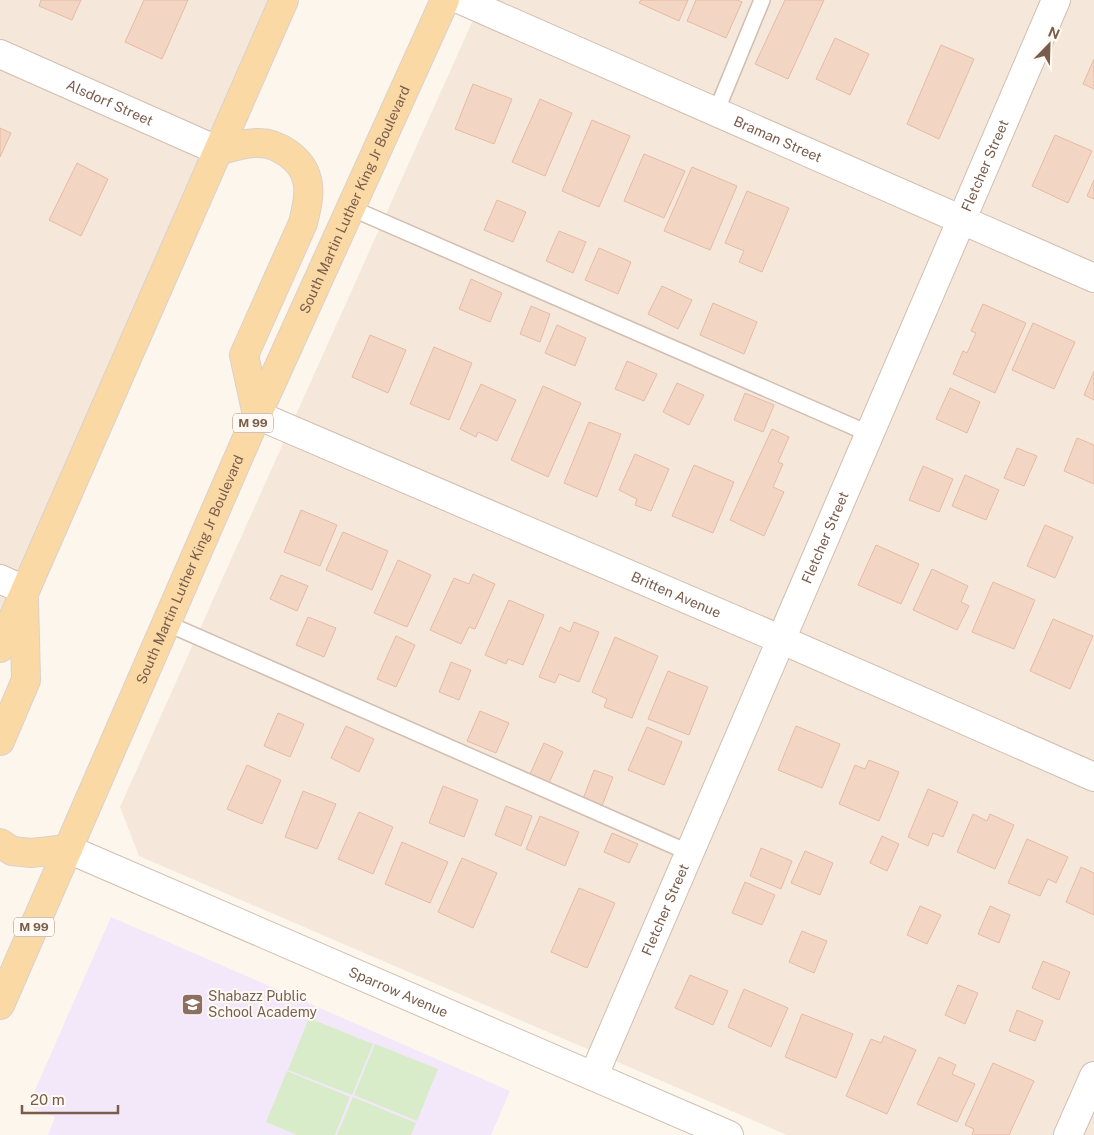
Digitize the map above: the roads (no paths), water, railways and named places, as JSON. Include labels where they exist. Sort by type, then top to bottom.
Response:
[{"type":"main road","points":[[0,648],[284,0]]},
{"type":"main road","name":"South Martin Luther King Jr Boulevard","points":[[0,1005],[257,415],[445,0]]},
{"type":"main road","points":[[219,151],[241,145],[259,143],[278,148],[298,161],[308,180],[307,202],[303,223],[244,355],[257,415]]},
{"type":"main road","points":[[0,741],[26,680],[24,590]]},
{"type":"main road","points":[[0,843],[12,851],[31,853],[68,849]]},
{"type":"street","name":"Braman Street","points":[[461,0],[1094,278]]},
{"type":"street","name":"Fletcher Street","points":[[594,1075],[1056,0]]},
{"type":"street","name":"Alsdorf Street","points":[[0,54],[219,151]]},
{"type":"street","name":"Britten Avenue","points":[[257,415],[782,640],[1094,777]]},
{"type":"street","points":[[0,579],[24,590]]},
{"type":"street","name":"Sparrow Avenue","points":[[68,849],[729,1135]]},
{"type":"street","points":[[1068,1135],[1094,1076]]},
{"type":"lane","points":[[716,112],[762,0]]},
{"type":"lane","points":[[351,208],[870,434]]},
{"type":"lane","points":[[166,623],[690,853]]},
{"type":"place","name":"Shabazz Public School Academy","points":[[192,1004]]}]
